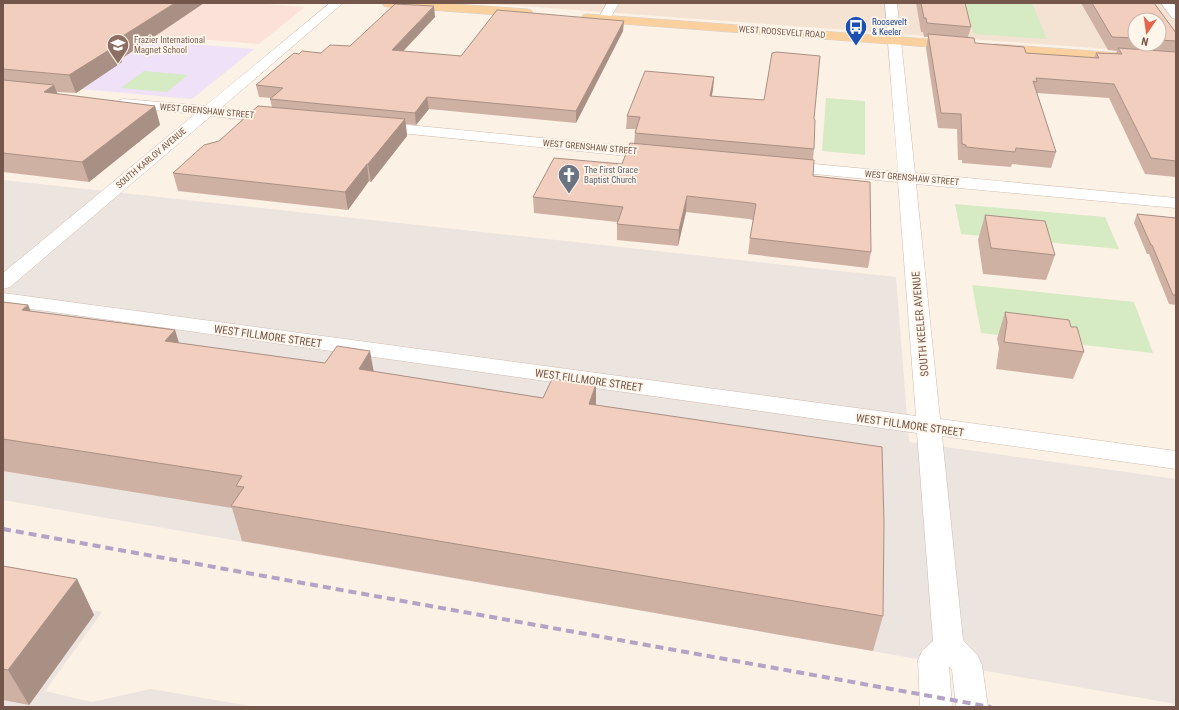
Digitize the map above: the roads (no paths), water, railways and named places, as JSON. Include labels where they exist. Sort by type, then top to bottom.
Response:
[{"type":"main road","points":[[388,3],[536,14]]},
{"type":"main road","name":"WEST ROOSEVELT ROAD","points":[[574,17],[969,46]]},
{"type":"main road","points":[[984,47],[1176,61]]},
{"type":"street","name":"SOUTH KARLOV AVENUE","points":[[3,283],[337,3]]},
{"type":"street","points":[[604,19],[613,3]]},
{"type":"street","name":"SOUTH KEELER AVENUE","points":[[891,3],[948,645]]},
{"type":"street","points":[[1167,3],[1176,15]]},
{"type":"street","name":"WEST GRENSHAW STREET","points":[[105,101],[292,119]]},
{"type":"street","name":"WEST GRENSHAW STREET","points":[[362,126],[676,156]]},
{"type":"street","name":"WEST GRENSHAW STREET","points":[[771,165],[1176,203]]},
{"type":"street","name":"WEST FILLMORE STREET","points":[[3,299],[1176,460]]},
{"type":"street","points":[[936,707],[933,660],[948,645],[967,665],[972,707]]},
{"type":"railway","points":[[3,529],[991,707]]},
{"type":"place","name":"Roosevelt & Keeler","points":[[856,46]]},
{"type":"place","name":"Frazier International Magnet School","points":[[118,64]]},
{"type":"place","name":"The First Grace Baptist Church","points":[[569,194]]}]
